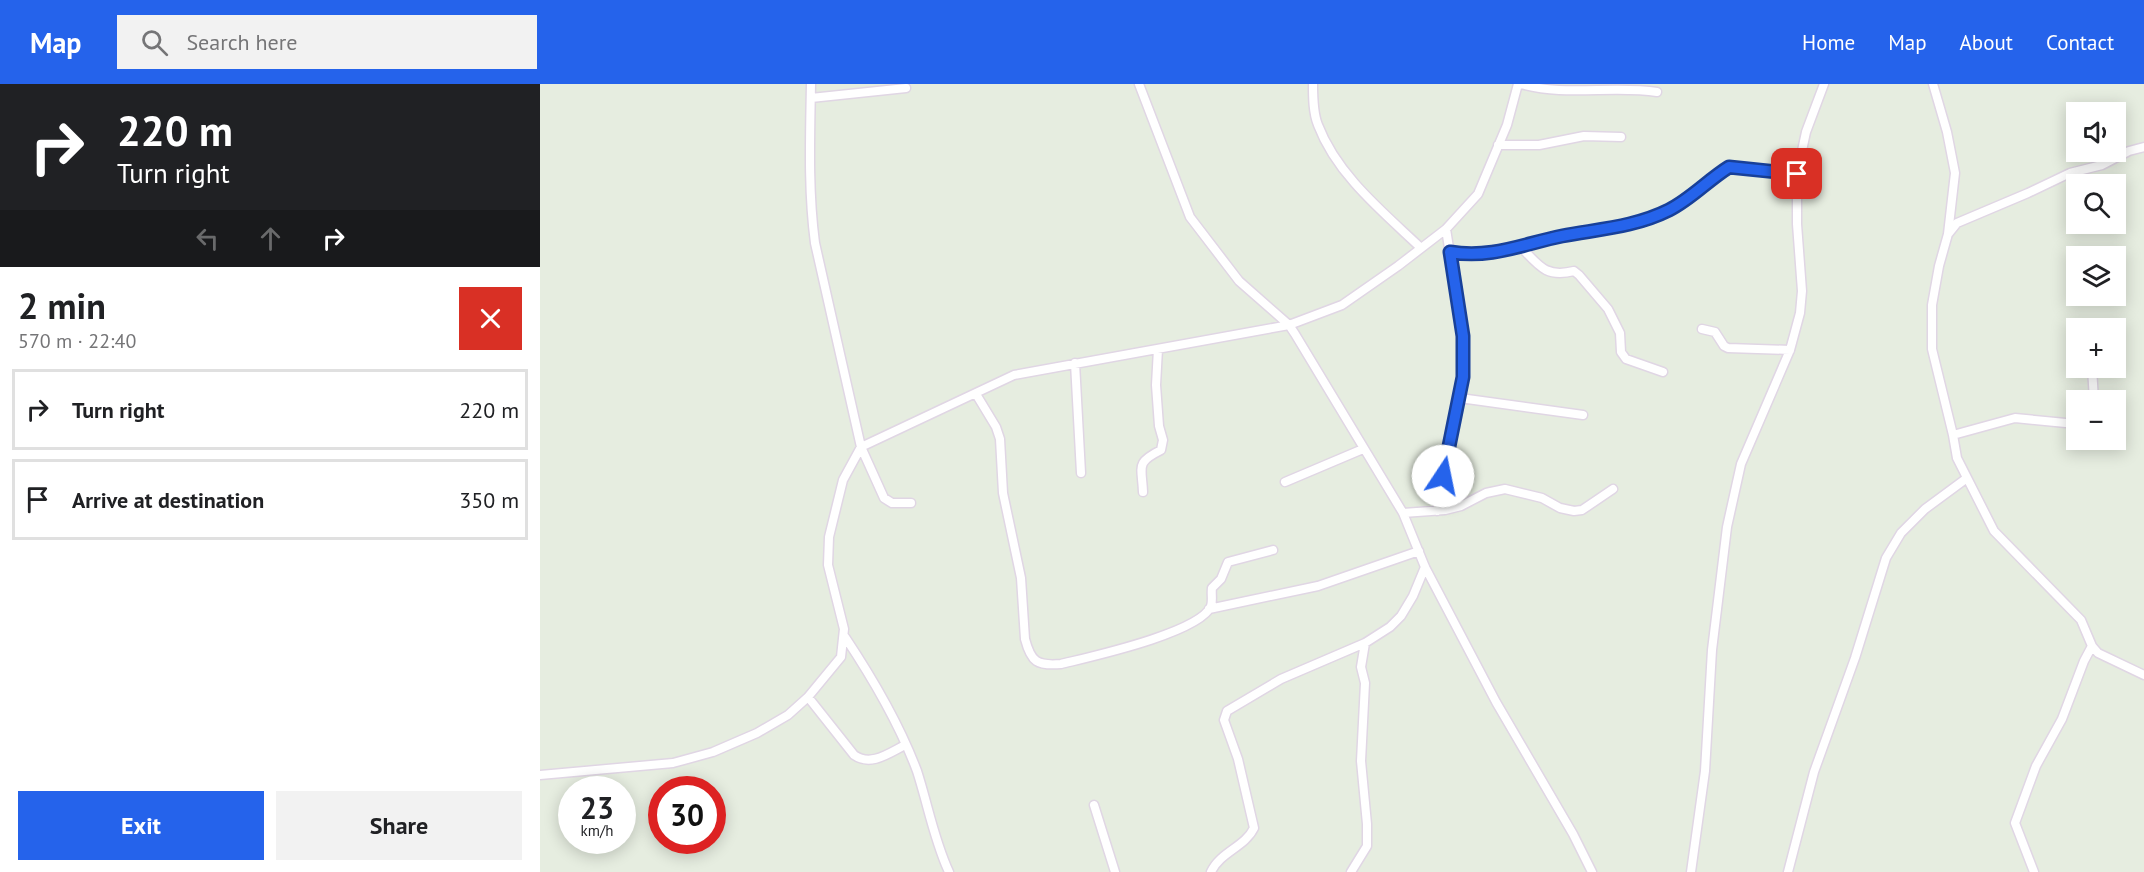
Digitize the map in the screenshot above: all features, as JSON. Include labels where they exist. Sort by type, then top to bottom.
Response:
[{"type":"street","points":[[811,84],[809,175],[815,243],[861,447],[884,498],[892,503],[911,503]]},
{"type":"street","points":[[1138,84],[1190,217],[1239,281],[1289,325],[1402,513],[1425,567],[1496,702],[1574,834],[1592,872]]},
{"type":"street","points":[[1312,84],[1317,123],[1330,151],[1363,193],[1421,248]]},
{"type":"street","points":[[540,775],[673,763],[713,752],[757,733],[788,715],[808,697],[841,657],[844,629],[828,565],[829,537],[843,480],[861,447],[1014,375],[1289,325],[1342,305],[1365,291],[1446,229],[1478,194],[1507,125],[1520,84],[1550,90],[1635,89],[1657,92]]},
{"type":"street","points":[[1691,872],[1706,771],[1712,650],[1727,527],[1741,464],[1790,350],[1800,313],[1802,291],[1797,224],[1797,174],[1806,132],[1824,84]]},
{"type":"street","points":[[1933,84],[1947,132],[1955,173],[1948,234],[1939,266],[1930,330],[1932,349],[1957,458],[1994,531],[2081,620],[2092,646],[2098,653],[2144,675]]},
{"type":"street","points":[[811,98],[906,88]]},
{"type":"street","points":[[1498,145],[1539,145],[1584,136],[1621,137]]},
{"type":"street","points":[[1948,234],[1957,223],[1975,215],[2070,173],[2102,165],[2129,151],[2144,147]]},
{"type":"street","points":[[1450,252],[1488,253],[1562,236],[1631,224],[1670,210],[1729,167],[1797,174]]},
{"type":"street","points":[[1437,511],[1452,423],[1460,398],[1463,377],[1463,336],[1446,229]]},
{"type":"street","points":[[1521,247],[1545,271],[1562,274],[1574,271],[1579,275],[1608,309],[1620,333],[1621,352],[1626,359],[1663,372]]},
{"type":"street","points":[[1702,329],[1715,332],[1724,346],[1728,348],[1790,350]]},
{"type":"street","points":[[1143,492],[1141,465],[1144,458],[1161,450],[1163,440],[1157,404],[1158,349]]},
{"type":"street","points":[[1075,363],[1081,473]]},
{"type":"street","points":[[976,394],[996,427],[1000,439],[1003,492],[1021,578],[1025,639],[1035,661],[1045,665],[1061,663],[1141,643],[1186,626],[1209,609],[1212,604],[1212,588],[1221,579],[1228,562],[1273,550]]},
{"type":"street","points":[[1460,398],[1583,415]]},
{"type":"street","points":[[1953,435],[2015,418],[2066,423]]},
{"type":"street","points":[[1285,482],[1363,449]]},
{"type":"street","points":[[1788,872],[1814,772],[1886,558],[1901,533],[1925,509],[1967,478]]},
{"type":"street","points":[[1402,513],[1437,511],[1461,506],[1486,493],[1505,489],[1542,498],[1560,508],[1574,511],[1582,510],[1613,489]]},
{"type":"street","points":[[1209,609],[1318,586],[1419,551]]},
{"type":"street","points":[[1211,872],[1215,864],[1250,836],[1254,828],[1238,759],[1224,720],[1227,711],[1281,679],[1365,643],[1390,627],[1401,616],[1413,596],[1425,567]]},
{"type":"street","points":[[844,637],[872,678],[905,745],[925,795],[941,854],[949,872]]},
{"type":"street","points":[[1351,872],[1367,846],[1361,761],[1365,683],[1361,667],[1365,643]]},
{"type":"street","points":[[2034,872],[2015,822],[2036,765],[2062,719],[2092,646]]},
{"type":"street","points":[[808,697],[854,755],[861,760],[871,761],[905,745]]},
{"type":"street","points":[[1094,805],[1115,872]]},
{"type":"route","points":[[1443,476],[1463,377],[1463,336],[1450,252],[1488,253],[1512,250],[1562,236],[1631,224],[1670,210],[1729,167],[1797,174]]}]
